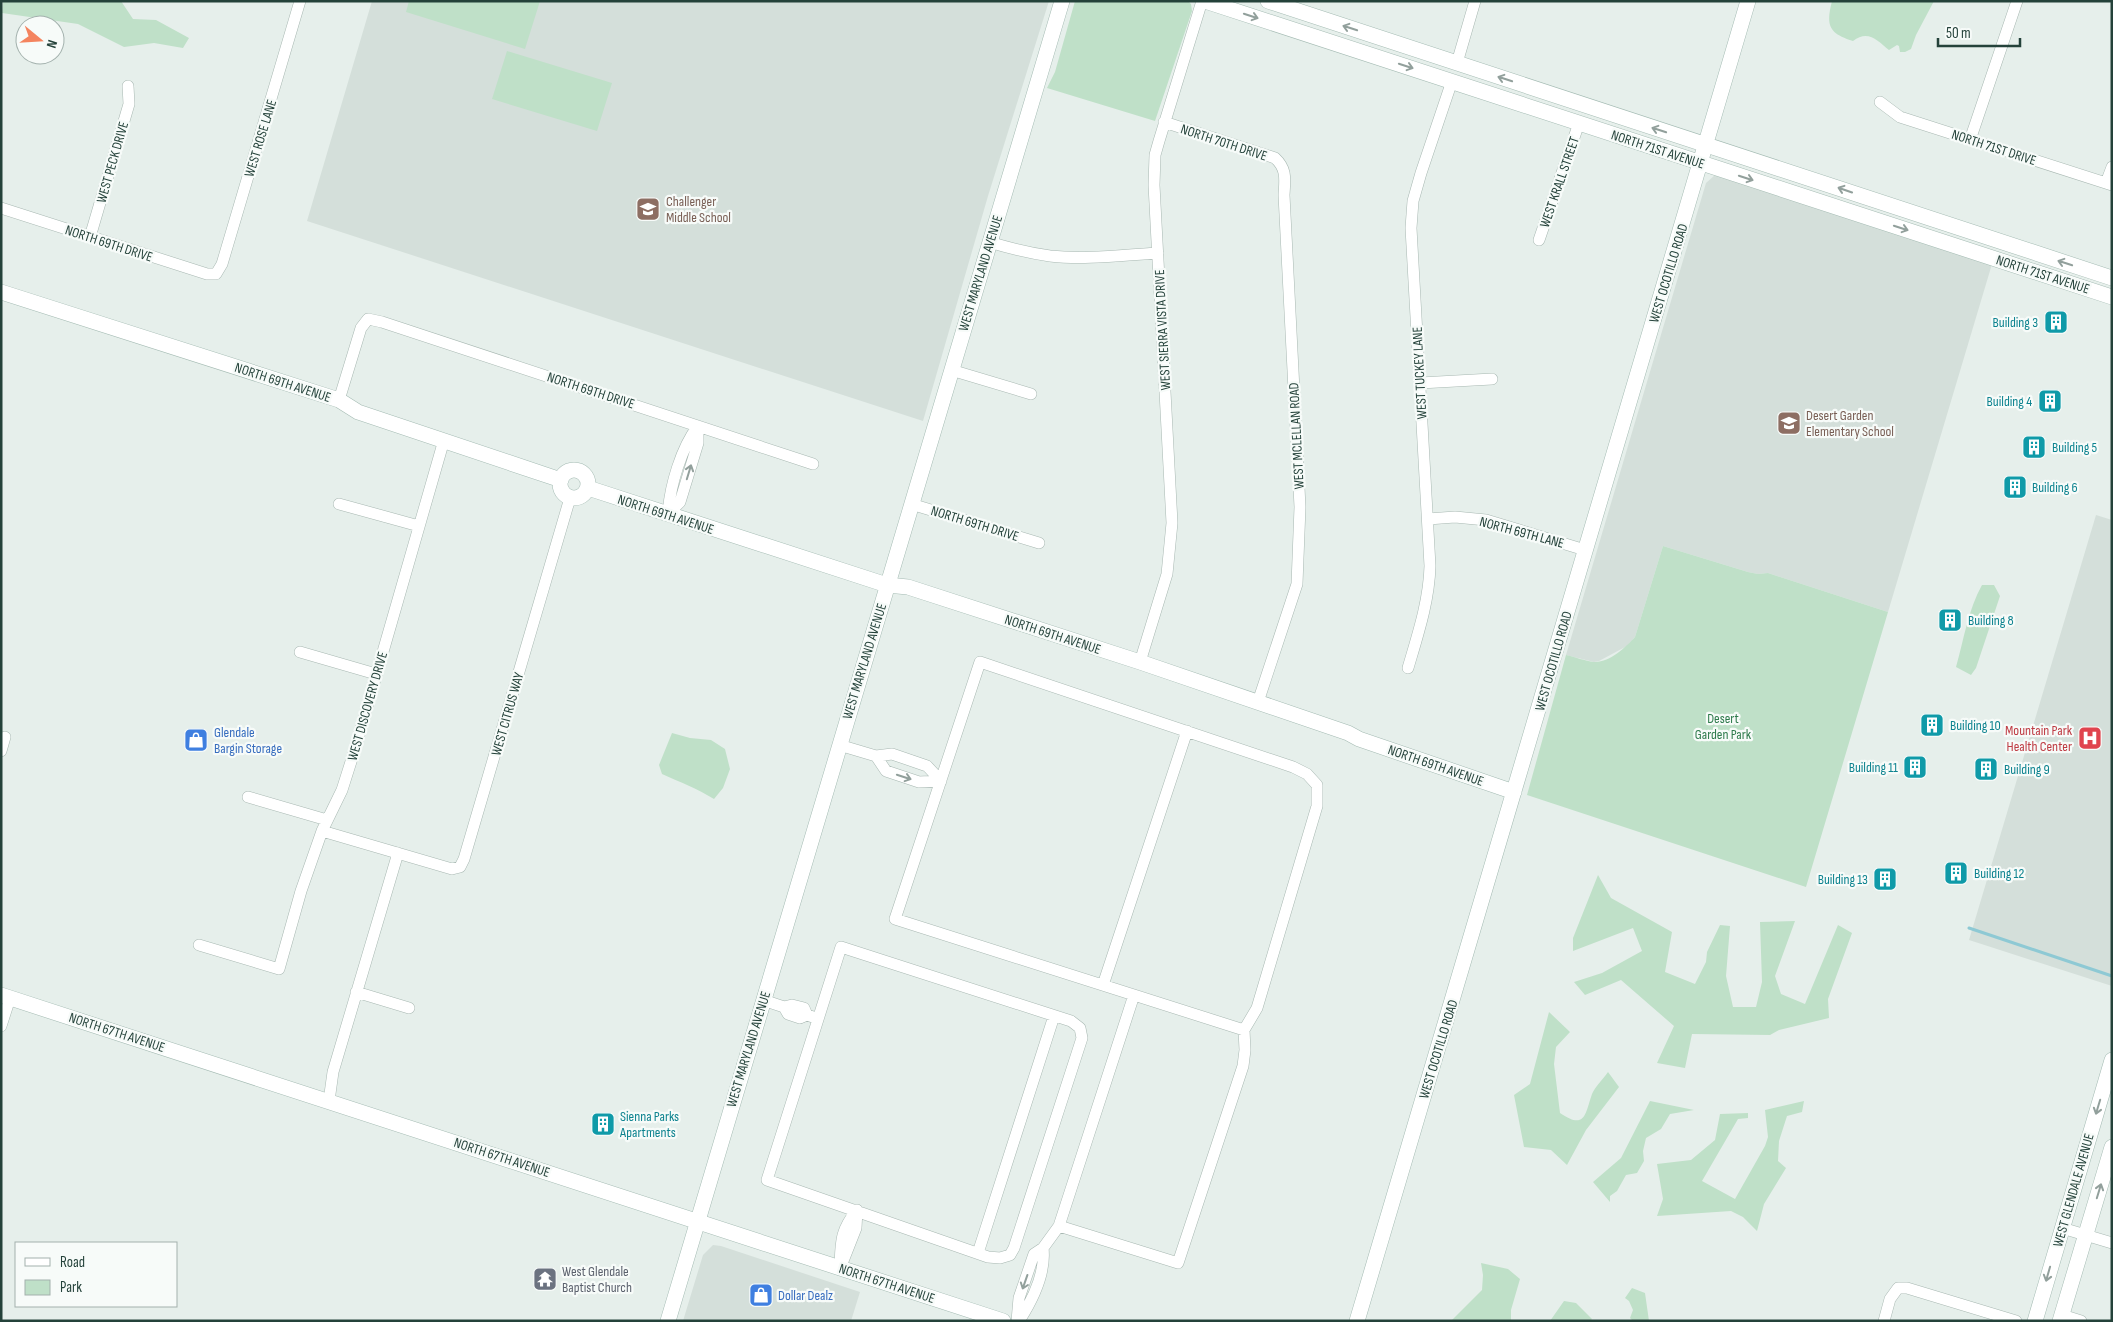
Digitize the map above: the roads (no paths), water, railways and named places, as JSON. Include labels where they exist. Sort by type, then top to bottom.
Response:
[{"type":"street","name":"WEST ROSE LANE","points":[[216,274],[222,264],[300,1]]},
{"type":"street","name":"WEST MARYLAND AVENUE","points":[[668,1321],[1062,1]]},
{"type":"street","name":"NORTH 71ST AVENUE","points":[[1203,1],[2112,297]]},
{"type":"street","name":"WEST SIERRA VISTA DRIVE","points":[[1140,662],[1167,574],[1172,523],[1154,172],[1155,155],[1203,1]]},
{"type":"street","name":"NORTH 71ST AVENUE","points":[[1268,1],[2112,278]]},
{"type":"street","points":[[1457,63],[1475,1]]},
{"type":"street","name":"WEST OCOTILLO ROAD","points":[[1357,1321],[1748,1]]},
{"type":"street","points":[[1970,140],[2017,1]]},
{"type":"street","name":"WEST TUCKEY LANE","points":[[1408,668],[1425,612],[1429,590],[1430,566],[1412,245],[1414,201],[1421,173],[1452,81]]},
{"type":"street","name":"WEST PECK DRIVE","points":[[90,237],[129,104],[128,86]]},
{"type":"street","name":"NORTH 71ST DRIVE","points":[[1880,102],[1900,117],[2109,184]]},
{"type":"street","name":"NORTH 70TH DRIVE","points":[[1164,122],[1275,158],[1282,165]]},
{"type":"street","name":"WEST KRALL STREET","points":[[1539,240],[1579,123]]},
{"type":"street","name":"WEST MCLELLAN ROAD","points":[[1258,702],[1297,584],[1300,508],[1284,195],[1285,172],[1282,165]]},
{"type":"street","points":[[2109,184],[2112,167]]},
{"type":"street","name":"NORTH 69TH DRIVE","points":[[1,208],[207,274],[216,274]]},
{"type":"street","points":[[989,242],[1024,252],[1052,256],[1088,257],[1158,253]]},
{"type":"street","name":"NORTH 69TH AVENUE","points":[[1,292],[339,400],[358,412],[561,480]]},
{"type":"street","name":"NORTH 69TH DRIVE","points":[[339,400],[361,328],[368,319],[813,464]]},
{"type":"street","points":[[951,370],[1031,394]]},
{"type":"street","points":[[1420,383],[1492,379]]},
{"type":"street","points":[[668,514],[680,502],[698,443],[698,426]]},
{"type":"street","name":"WEST DISCOVERY DRIVE","points":[[199,945],[279,969],[302,891],[325,826],[342,790],[444,440]]},
{"type":"street","points":[[570,471],[578,471],[587,479],[588,488],[582,496],[570,498],[562,491],[561,480],[570,471]]},
{"type":"street","name":"NORTH 69TH AVENUE","points":[[588,488],[887,585],[908,587],[1140,662],[1514,792]]},
{"type":"street","name":"WEST CITRUS WAY","points":[[248,797],[398,853],[452,869],[460,867],[464,859],[570,498]]},
{"type":"street","points":[[339,504],[419,526]]},
{"type":"street","name":"NORTH 69TH DRIVE","points":[[911,504],[1039,543]]},
{"type":"street","name":"NORTH 69TH LANE","points":[[1428,519],[1455,517],[1486,520],[1586,550]]},
{"type":"street","points":[[300,652],[376,674]]},
{"type":"street","points":[[1059,1226],[1178,1263],[1242,1066],[1245,1050],[1244,1030],[1257,1008],[1305,847],[1317,806],[1317,785],[1307,774],[1293,767],[980,662],[895,919],[1244,1030]]},
{"type":"street","points":[[1103,985],[1186,731]]},
{"type":"street","points":[[1,751],[6,737]]},
{"type":"street","points":[[839,745],[876,756],[892,754],[927,766],[941,781]]},
{"type":"street","points":[[876,756],[886,771],[919,782],[941,781]]},
{"type":"street","points":[[329,1101],[333,1072],[398,853]]},
{"type":"street","points":[[841,947],[1054,1016],[1075,1024],[1080,1028],[1082,1038],[1014,1248],[1010,1255],[1000,1258],[978,1253],[767,1180],[812,1017],[841,947]]},
{"type":"street","points":[[356,992],[409,1008]]},
{"type":"street","points":[[1018,1321],[1031,1302],[1044,1260],[1043,1248],[1059,1226],[1134,995]]},
{"type":"street","points":[[1,1026],[6,997]]},
{"type":"street","name":"NORTH 67TH AVENUE","points":[[6,997],[1003,1321]]},
{"type":"street","points":[[763,1000],[784,1006],[788,1014],[800,1018],[812,1017]]},
{"type":"street","points":[[978,1253],[1054,1016]]},
{"type":"street","name":"WEST GLENDALE AVENUE","points":[[2035,1321],[2112,1060]]},
{"type":"street","name":"WEST GLENDALE AVENUE","points":[[2061,1318],[2112,1147]]},
{"type":"street","points":[[840,1267],[841,1239],[846,1224],[857,1210]]},
{"type":"street","points":[[2062,1228],[2112,1244]]},
{"type":"street","points":[[1884,1321],[1890,1299],[1898,1288],[1920,1291],[2016,1321]]},
{"type":"street","points":[[2061,1318],[2081,1321]]},
{"type":"waterway","points":[[1969,928],[2112,976]]},
{"type":"place","name":"Challenger Middle School","points":[[648,209]]},
{"type":"place","name":"Building 3","points":[[2056,322]]},
{"type":"place","name":"Building 4","points":[[2050,401]]},
{"type":"place","name":"Desert Garden Elementary School","points":[[1789,423]]},
{"type":"place","name":"Building 5","points":[[2034,447]]},
{"type":"place","name":"Building 6","points":[[2015,487]]},
{"type":"place","name":"Building 8","points":[[1950,620]]},
{"type":"place","name":"Building 10","points":[[1932,725]]},
{"type":"place","name":"Mountain Park Health Center","points":[[2090,738]]},
{"type":"place","name":"Glendale Bargin Storage","points":[[196,740]]},
{"type":"place","name":"Building 11","points":[[1915,767]]},
{"type":"place","name":"Building 9","points":[[1986,769]]},
{"type":"place","name":"Building 12","points":[[1956,873]]},
{"type":"place","name":"Building 13","points":[[1885,879]]},
{"type":"place","name":"Sienna Parks Apartments","points":[[603,1124]]},
{"type":"place","name":"West Glendale Baptist Church","points":[[545,1279]]},
{"type":"place","name":"Dollar Dealz","points":[[761,1295]]},
{"type":"park label","name":"Desert Garden Park","points":[[1723,726]]}]
